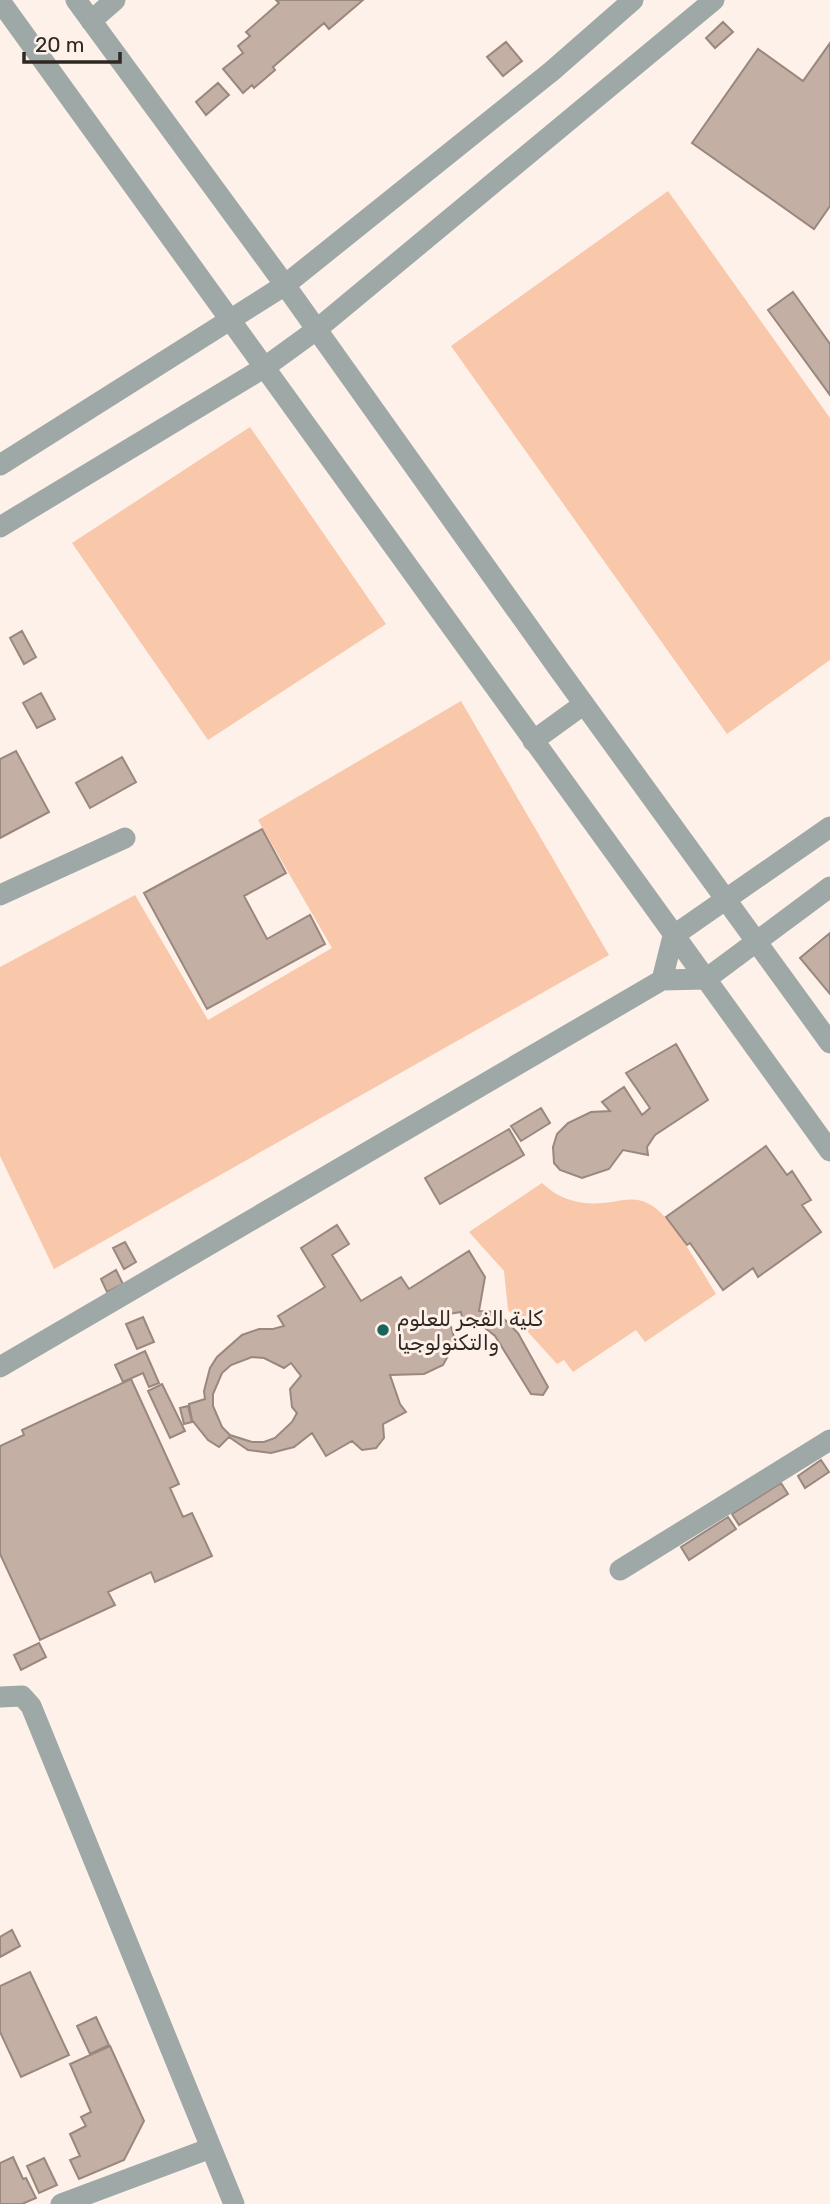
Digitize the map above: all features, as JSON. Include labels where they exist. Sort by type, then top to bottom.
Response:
[{"type":"street","points":[[76,0],[285,285],[756,943],[830,1042]]},
{"type":"street","points":[[91,21],[115,0]]},
{"type":"street","points":[[0,465],[285,285],[541,80],[633,0]]},
{"type":"street","points":[[0,527],[265,367],[316,330],[714,0]]},
{"type":"street","points":[[0,1],[830,1151]]},
{"type":"street","points":[[533,741],[584,704]]},
{"type":"street","points":[[662,979],[673,936],[830,827]]},
{"type":"street","points":[[0,895],[125,838]]},
{"type":"street","points":[[0,1367],[662,979],[706,979],[830,887]]},
{"type":"street","points":[[620,1570],[830,1440]]},
{"type":"street","points":[[0,1697],[22,1696],[31,1706],[234,2204]]},
{"type":"street","points":[[61,2204],[211,2148]]},
{"type":"shaded area","points":[[668,191],[830,418],[830,660],[727,734],[451,346]]},
{"type":"shaded area","points":[[250,427],[386,624],[208,740],[72,543]]},
{"type":"shaded area","points":[[461,701],[609,955],[54,1269],[0,1156],[0,967],[135,895],[208,1020],[332,948],[258,820]]},
{"type":"shaded area","points":[[542,1183],[558,1195],[574,1201],[602,1203],[635,1200],[649,1204],[667,1219],[676,1231],[716,1294],[645,1342],[636,1330],[573,1372],[564,1360],[557,1364],[508,1310],[504,1271],[469,1232]]},
{"type":"building","points":[[276,0],[363,0],[329,29],[324,23],[273,67],[275,70],[254,88],[252,85],[243,93],[223,69],[243,53],[238,46],[250,36],[246,32],[279,3]]},
{"type":"building","points":[[723,22],[733,32],[715,48],[706,38]]},
{"type":"building","points":[[506,42],[522,61],[503,76],[487,57]]},
{"type":"building","points":[[830,43],[830,206],[814,229],[692,143],[758,49],[803,81]]},
{"type":"building","points":[[218,83],[229,95],[206,115],[196,102]]},
{"type":"building","points":[[793,292],[830,344],[830,395],[768,310]]},
{"type":"building","points":[[22,631],[36,657],[24,664],[10,638]]},
{"type":"building","points":[[41,693],[55,719],[37,728],[23,703]]},
{"type":"building","points":[[16,751],[49,812],[0,838],[0,759]]},
{"type":"building","points":[[122,757],[136,782],[90,808],[76,783]]},
{"type":"building","points":[[262,829],[286,873],[244,896],[267,939],[310,915],[325,944],[207,1009],[144,893]]},
{"type":"building","points":[[830,933],[830,994],[800,958]]},
{"type":"building","points":[[676,1044],[708,1100],[655,1135],[647,1147],[648,1155],[623,1150],[609,1169],[582,1178],[560,1170],[554,1163],[553,1147],[557,1134],[568,1123],[591,1112],[610,1111],[602,1102],[624,1087],[642,1115],[650,1108],[626,1073]]},
{"type":"building","points":[[541,1108],[550,1123],[521,1141],[511,1126]]},
{"type":"building","points":[[509,1129],[524,1155],[440,1204],[425,1178]]},
{"type":"building","points":[[766,1146],[787,1175],[792,1171],[811,1200],[802,1205],[821,1232],[758,1277],[753,1268],[723,1290],[690,1243],[687,1245],[666,1217]]},
{"type":"building","points":[[337,1225],[349,1244],[332,1255],[361,1301],[401,1277],[409,1289],[469,1251],[485,1277],[479,1311],[497,1312],[518,1333],[548,1387],[543,1395],[531,1394],[495,1336],[480,1324],[464,1328],[461,1312],[443,1315],[451,1327],[453,1347],[443,1365],[424,1374],[390,1375],[400,1404],[406,1412],[383,1424],[384,1438],[376,1448],[362,1450],[352,1441],[326,1456],[312,1433],[294,1447],[271,1453],[248,1450],[229,1437],[219,1447],[208,1440],[192,1420],[189,1404],[205,1399],[204,1391],[210,1368],[217,1357],[242,1335],[259,1329],[284,1326],[278,1316],[325,1287],[301,1248]],"holes":[[[252,1357],[264,1358],[284,1368],[291,1363],[301,1376],[290,1389],[292,1407],[297,1413],[292,1422],[275,1438],[252,1442],[230,1435],[222,1427],[213,1406],[213,1394],[222,1373],[231,1365]]]},
{"type":"building","points":[[125,1242],[136,1262],[124,1269],[113,1248]]},
{"type":"building","points":[[116,1270],[123,1284],[107,1292],[101,1279]]},
{"type":"building","points":[[143,1317],[154,1342],[137,1349],[126,1324]]},
{"type":"building","points":[[145,1351],[159,1383],[149,1387],[143,1373],[123,1382],[115,1365]]},
{"type":"building","points":[[131,1379],[179,1484],[170,1488],[183,1517],[192,1513],[212,1556],[155,1582],[151,1572],[108,1592],[115,1605],[40,1640],[0,1554],[0,1446],[24,1435],[22,1430]]},
{"type":"building","points":[[162,1384],[185,1431],[170,1438],[148,1391]]},
{"type":"building","points":[[188,1406],[192,1422],[184,1424],[180,1408]]},
{"type":"building","points":[[821,1460],[829,1472],[805,1488],[798,1476]]},
{"type":"building","points":[[781,1483],[788,1494],[739,1525],[732,1514]]},
{"type":"building","points":[[728,1517],[736,1529],[689,1560],[681,1547]]},
{"type":"building","points":[[39,1643],[46,1657],[21,1670],[14,1655]]},
{"type":"building","points":[[12,1930],[20,1946],[0,1957],[0,1937]]},
{"type":"building","points":[[30,1972],[69,2055],[21,2077],[0,2032],[0,1986]]},
{"type":"building","points":[[96,2017],[109,2045],[90,2054],[77,2026]]},
{"type":"building","points":[[110,2046],[144,2121],[124,2160],[79,2179],[70,2160],[80,2156],[70,2134],[86,2126],[81,2117],[91,2112],[70,2064]]},
{"type":"building","points":[[13,2157],[36,2198],[22,2204],[0,2204],[0,2163]]},
{"type":"building","points":[[44,2158],[57,2185],[39,2193],[27,2166]]},
{"type":"place","name":"كلية الفجر للعلوم والتكنولوجيا","points":[[383,1330]]}]
